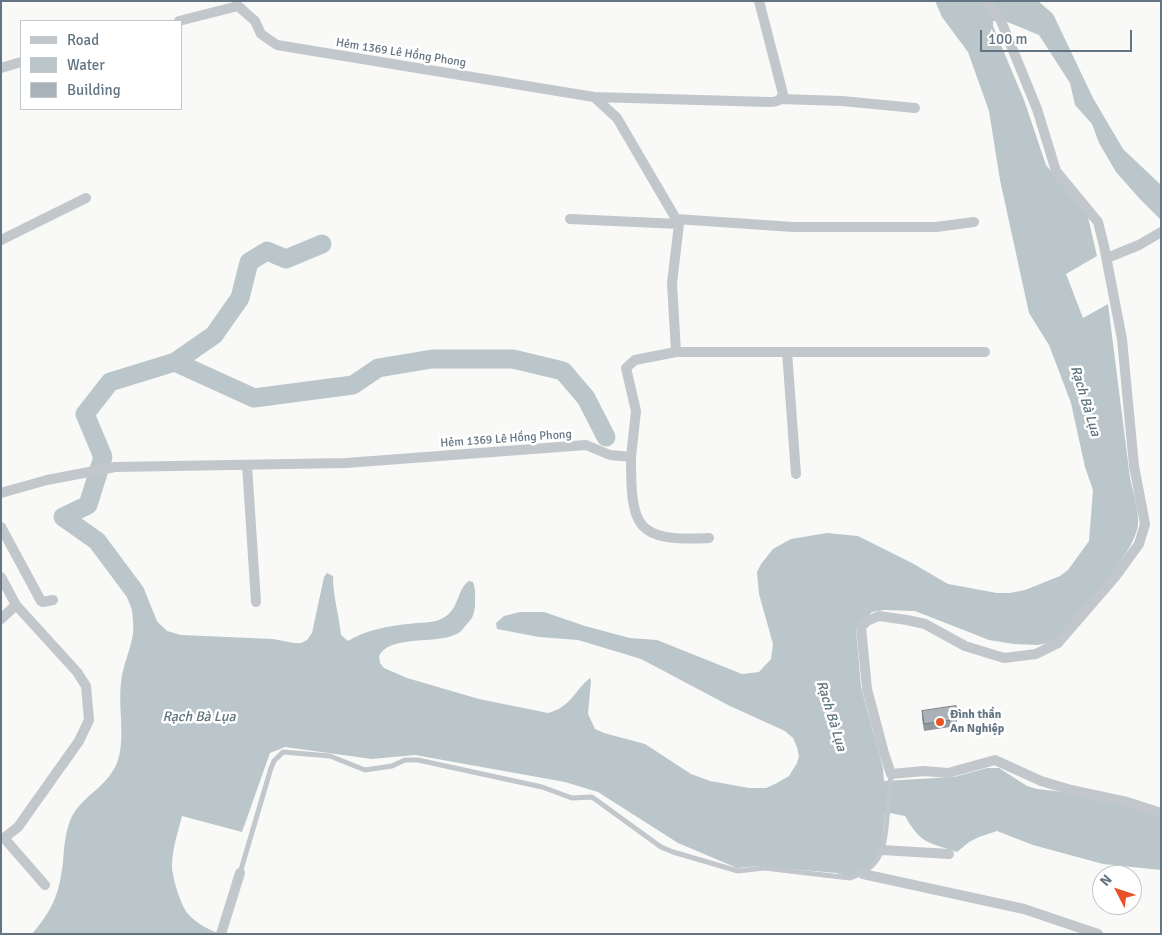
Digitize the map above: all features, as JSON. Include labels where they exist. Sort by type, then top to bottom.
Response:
[{"type":"street","points":[[759,1],[783,94],[781,99]]},
{"type":"street","points":[[988,1],[1001,22],[1037,109],[1056,171],[1098,222],[1107,258],[1122,339],[1134,466],[1145,524],[1139,544],[1115,577],[1058,643],[1036,654],[1004,658],[965,646],[925,624],[879,616],[867,621],[861,627],[867,689],[891,777],[924,771],[948,773],[995,760],[1041,781],[1070,790],[1127,802],[1161,813]]},
{"type":"street","name":"Hẻm 1369 Lê Hồng Phong","points":[[182,20],[238,6],[255,21],[261,34],[277,45],[594,97]]},
{"type":"street","points":[[1,68],[20,62]]},
{"type":"street","points":[[594,97],[770,102],[776,102],[781,99],[842,101],[915,108]]},
{"type":"street","points":[[594,97],[617,118],[678,221],[672,283],[676,352]]},
{"type":"street","points":[[1,240],[86,198]]},
{"type":"street","points":[[570,219],[678,221],[793,227],[936,227],[974,222]]},
{"type":"street","points":[[1107,258],[1139,245],[1161,232]]},
{"type":"street","points":[[709,538],[680,539],[656,535],[642,527],[636,518],[631,486],[631,457],[636,411],[626,368],[635,360],[676,352],[985,352]]},
{"type":"street","points":[[787,352],[796,474]]},
{"type":"street","name":"Hẻm 1369 Lê Hồng Phong","points":[[1,493],[46,480],[115,467],[346,463],[586,445],[610,455],[631,457]]},
{"type":"street","points":[[247,465],[256,602]]},
{"type":"street","points":[[1,527],[41,601],[53,600]]},
{"type":"street","points":[[1,577],[16,605],[77,672],[86,686],[89,720],[79,741],[18,827],[2,838],[45,884]]},
{"type":"street","points":[[1,619],[16,605]]},
{"type":"street","points":[[884,847],[949,854]]},
{"type":"street","points":[[222,934],[240,873]]},
{"type":"street","points":[[863,874],[1024,909],[1098,934]]},
{"type":"lane","points":[[240,873],[271,768],[274,761],[283,752],[330,756],[365,770],[392,766],[405,760],[418,760],[542,787],[572,798],[592,797],[661,847],[673,852],[738,871],[764,868],[850,878],[863,874],[876,862],[884,847],[891,777]]},
{"type":"water","name":"Rạch Bà Lụa","points":[[935,1],[1038,1],[1053,14],[1093,98],[1123,149],[1161,185],[1161,220],[1116,172],[1099,143],[1092,124],[1075,105],[1070,83],[1039,35],[1005,21],[993,21],[993,26],[1024,100],[1046,165],[1088,217],[1097,256],[1066,274],[1083,318],[1108,304],[1130,478],[1137,507],[1138,524],[1135,536],[1118,565],[1062,635],[1049,643],[1038,645],[1014,644],[989,640],[915,611],[884,610],[872,612],[856,629],[861,687],[883,768],[884,781],[954,777],[987,768],[999,768],[1027,786],[1037,789],[1098,796],[1161,815],[1161,870],[1142,868],[1142,865],[1103,864],[1033,845],[997,831],[969,842],[957,852],[926,841],[916,832],[905,816],[885,812],[882,845],[873,864],[862,873],[850,877],[836,873],[759,866],[737,868],[678,843],[598,792],[565,782],[415,755],[372,759],[285,747],[270,753],[242,832],[182,816],[172,860],[172,871],[177,891],[185,910],[191,917],[213,931],[222,934],[32,934],[50,909],[57,893],[70,821],[80,805],[112,772],[120,754],[120,693],[123,672],[133,635],[132,606],[135,603],[140,605],[167,631],[181,635],[273,639],[301,643],[307,640],[312,633],[324,577],[327,573],[333,576],[341,635],[348,641],[377,629],[439,620],[452,610],[465,585],[469,581],[473,582],[475,588],[474,614],[461,631],[445,638],[402,642],[392,645],[384,649],[379,656],[380,663],[384,668],[407,678],[479,699],[548,713],[567,703],[590,678],[588,714],[595,729],[645,744],[691,774],[710,781],[749,788],[766,788],[789,776],[797,763],[799,756],[797,747],[793,738],[785,731],[730,706],[641,659],[578,640],[539,637],[497,629],[496,623],[504,616],[520,612],[544,612],[585,626],[630,638],[657,640],[742,674],[759,672],[771,659],[773,644],[759,594],[757,572],[773,549],[791,539],[827,533],[858,536],[912,563],[948,584],[997,593],[1025,590],[1060,576],[1068,570],[1089,541],[1093,490],[1085,467],[1071,403],[1049,345],[1029,313],[1000,180],[989,111],[968,52],[942,17]]},
{"type":"building","points":[[956,706],[957,719],[924,724],[922,711]]},
{"type":"waterway","points":[[150,629],[135,592],[97,541],[63,517],[88,505],[103,457],[85,414],[110,382],[175,362],[214,335],[240,298],[249,262],[267,251],[286,259],[322,244]]},
{"type":"waterway","points":[[175,362],[254,398],[353,385],[378,368],[432,359],[513,359],[563,371],[586,398],[606,437]]},
{"type":"place","name":"Đình thần An Nghiệp","points":[[940,722]]}]
